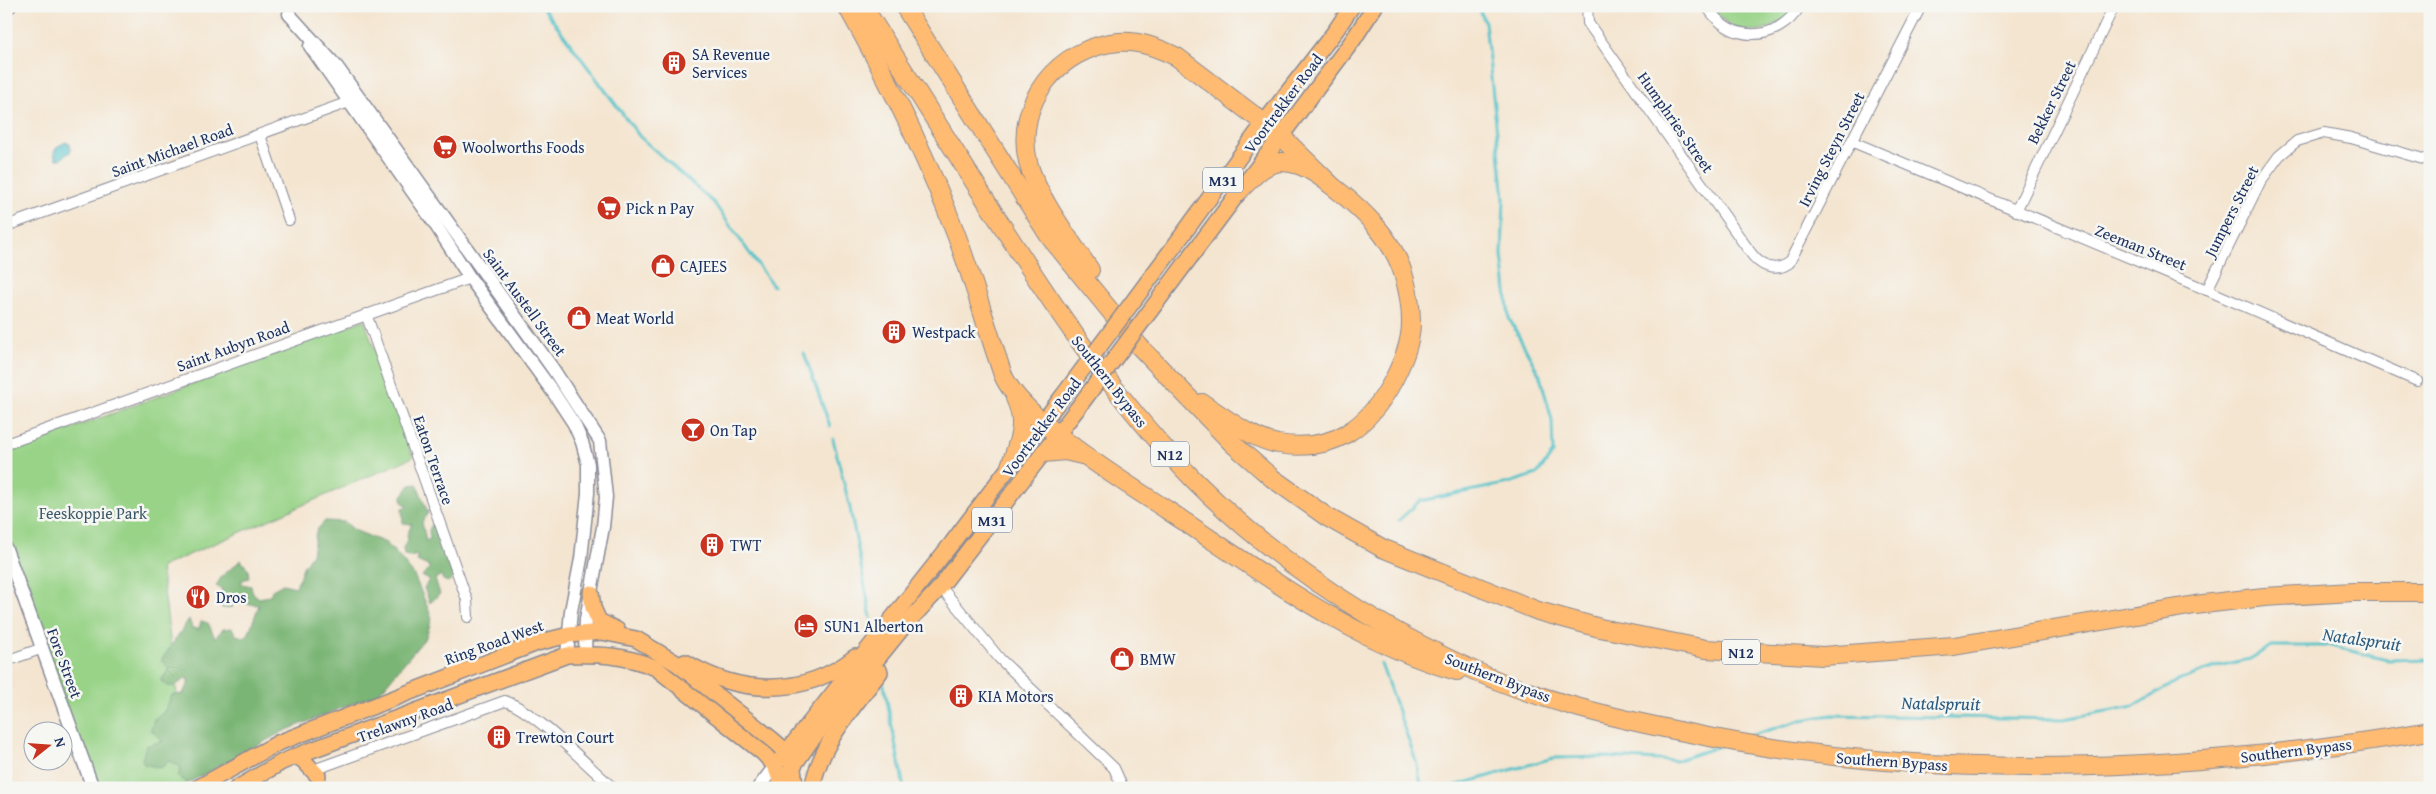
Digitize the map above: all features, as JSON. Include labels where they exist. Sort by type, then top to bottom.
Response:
[{"type":"highway","points":[[846,6],[897,98],[919,144],[957,237],[1002,374],[1013,394],[1022,417],[1022,429],[1010,466]]},
{"type":"highway","name":"Southern Bypass","points":[[863,6],[1061,317],[1144,426],[1195,480],[1239,522],[1286,561],[1352,605],[1428,648],[1478,672],[1520,688],[1635,722],[1745,745],[1824,756],[1972,767],[2055,768],[2236,757],[2303,750],[2430,731]]},
{"type":"highway","name":"N12","points":[[904,6],[1050,236],[1139,346],[1232,444],[1272,478],[1327,517],[1382,548],[1538,612],[1600,628],[1706,649],[1823,656],[1887,653],[1954,646],[2195,604],[2322,594],[2430,592]]},
{"type":"highway","points":[[1139,346],[1053,213],[1028,164],[1025,129],[1029,109],[1038,90],[1070,58],[1083,51],[1120,42],[1137,43],[1158,48],[1177,57],[1280,135],[1330,184]]},
{"type":"highway","points":[[1180,390],[1255,435],[1276,444],[1317,445],[1337,439],[1355,430],[1369,418],[1381,402],[1404,360],[1411,323],[1409,296],[1403,273],[1386,239],[1350,200],[1308,169],[1289,161],[1263,168],[1237,193]]},
{"type":"highway","points":[[1013,394],[1059,434],[1092,459],[1290,592],[1360,630],[1426,662],[1520,688]]},
{"type":"highway","points":[[1044,453],[1070,452],[1092,459]]},
{"type":"main road","name":"Voortrekker Road","points":[[784,786],[791,758],[865,651],[903,606],[1044,421],[1352,6]]},
{"type":"main road","name":"Voortrekker Road","points":[[775,766],[791,758],[938,588],[1059,434],[1280,135],[1353,40],[1375,6]]},
{"type":"main road","points":[[812,788],[820,756],[867,688],[900,645],[938,588]]},
{"type":"main road","points":[[591,593],[592,608],[599,621],[636,639]]},
{"type":"main road","name":"Ring Road West","points":[[197,788],[278,743],[537,643],[569,635],[602,632],[636,639],[662,653],[791,758]]},
{"type":"main road","points":[[662,653],[727,683],[759,688],[801,684],[836,670],[865,651]]},
{"type":"main road","points":[[237,788],[302,754],[567,655],[597,653],[636,659],[656,668],[752,743],[775,766],[784,786]]},
{"type":"main road","points":[[302,754],[303,760],[319,777]]},
{"type":"street","points":[[6,8],[10,6]]},
{"type":"street","name":"Humphries Street","points":[[1587,6],[1588,23],[1750,252]]},
{"type":"street","points":[[1707,6],[1720,24],[1740,33],[1755,34],[1768,32],[1781,26],[1792,18],[1800,6]]},
{"type":"street","name":"Irving Steyn Street","points":[[1750,252],[1761,264],[1769,268],[1783,267],[1789,262],[1853,142],[1921,6]]},
{"type":"street","name":"Bekker Street","points":[[2016,211],[2114,6]]},
{"type":"street","points":[[2426,6],[2430,8]]},
{"type":"street","name":"Saint Austell Street","points":[[287,10],[433,221],[470,278],[574,424],[586,452],[588,493],[581,560],[571,611],[567,655]]},
{"type":"street","name":"Saint Austell Street","points":[[287,10],[337,67],[553,369],[600,441],[606,497],[603,526],[586,619],[585,654]]},
{"type":"street","name":"Saint Michael Road","points":[[6,226],[349,102]]},
{"type":"street","name":"Jumpers Street","points":[[2208,290],[2260,182],[2278,156],[2296,141],[2324,133],[2351,138],[2430,161]]},
{"type":"street","points":[[260,134],[289,220]]},
{"type":"street","name":"Zeeman Street","points":[[1853,142],[2208,290],[2417,382]]},
{"type":"street","name":"Saint Aubyn Road","points":[[6,444],[470,278]]},
{"type":"street","name":"Eaton Terrace","points":[[366,314],[467,600],[468,617]]},
{"type":"street","name":"Fore Street","points":[[6,549],[93,788]]},
{"type":"street","points":[[938,588],[1034,694],[1109,763],[1123,786]]},
{"type":"street","points":[[6,661],[43,648]]},
{"type":"street","name":"Trelawny Road","points":[[319,777],[505,700],[514,703],[613,788]]},
{"type":"street","points":[[302,734],[302,754]]},
{"type":"street","name":"Voortrekker Road","points":[[758,788],[775,766]]},
{"type":"green space","points":[[1710,6],[1795,6],[1784,19],[1776,24],[1768,28],[1751,31],[1734,27],[1721,18]]},
{"type":"green space","name":"Feeskoppie Park","points":[[364,320],[413,457],[161,567],[188,783],[182,788],[95,788],[6,546],[6,453]]},
{"type":"green space","points":[[417,484],[428,513],[422,522],[426,541],[430,539],[429,530],[432,524],[437,526],[456,575],[448,582],[443,580],[441,575],[435,579],[440,594],[430,603],[424,588],[429,580],[422,576],[430,567],[417,561],[417,555],[411,557],[404,555],[403,548],[408,540],[407,535],[412,524],[403,523],[402,508],[408,506],[402,502],[402,496],[410,485]]},
{"type":"green space","points":[[325,521],[345,522],[354,530],[386,543],[402,560],[414,575],[432,618],[426,637],[379,693],[282,732],[188,783],[178,777],[181,767],[169,761],[161,768],[144,764],[142,760],[146,746],[163,741],[151,730],[154,719],[164,712],[172,695],[183,694],[189,680],[185,679],[175,686],[168,686],[161,681],[169,668],[161,661],[189,619],[192,628],[199,629],[201,621],[208,623],[215,638],[223,629],[232,628],[236,635],[243,637],[248,635],[259,605],[232,602],[233,607],[222,608],[219,600],[222,589],[216,586],[222,576],[241,560],[248,569],[249,578],[242,580],[242,584],[251,586],[253,593],[259,598],[270,596],[272,590],[283,584],[296,587],[303,567],[312,554],[316,531]]},
{"type":"water","points":[[66,142],[70,144],[71,151],[61,159],[56,159],[54,152],[58,146]]},
{"type":"waterway","points":[[542,6],[640,137],[714,203],[773,286]]},
{"type":"waterway","points":[[1399,520],[1420,501],[1509,483],[1537,474],[1553,453],[1552,420],[1540,376],[1509,318],[1502,255],[1504,198],[1485,22],[1478,6]]},
{"type":"waterway","points":[[804,353],[830,426]]},
{"type":"waterway","points":[[833,439],[850,508],[871,618]]},
{"type":"waterway","name":"Natalspruit","points":[[1750,736],[1801,720],[1831,715],[2064,719],[2134,706],[2180,680],[2218,666],[2250,659],[2271,646],[2331,646],[2388,660],[2430,659]]},
{"type":"waterway","points":[[1381,664],[1416,761],[1422,788]]},
{"type":"waterway","points":[[884,685],[904,788]]},
{"type":"waterway","name":"Natalspruit","points":[[1447,788],[1553,758],[1608,757],[1675,761],[1720,746]]},
{"type":"place","name":"SA Revenue Services","points":[[674,63]]},
{"type":"place","name":"Woolworths Foods","points":[[445,147]]},
{"type":"place","name":"Pick n Pay","points":[[609,208]]},
{"type":"place","name":"CAJEES","points":[[663,266]]},
{"type":"place","name":"Meat World","points":[[579,318]]},
{"type":"place","name":"Westpack","points":[[894,332]]},
{"type":"place","name":"On Tap","points":[[693,430]]},
{"type":"place","name":"TWT","points":[[712,545]]},
{"type":"place","name":"Dros","points":[[198,597]]},
{"type":"place","name":"SUN1 Alberton","points":[[806,626]]},
{"type":"place","name":"BMW","points":[[1122,659]]},
{"type":"place","name":"KIA Motors","points":[[961,696]]},
{"type":"place","name":"Trewton Court","points":[[499,737]]}]
